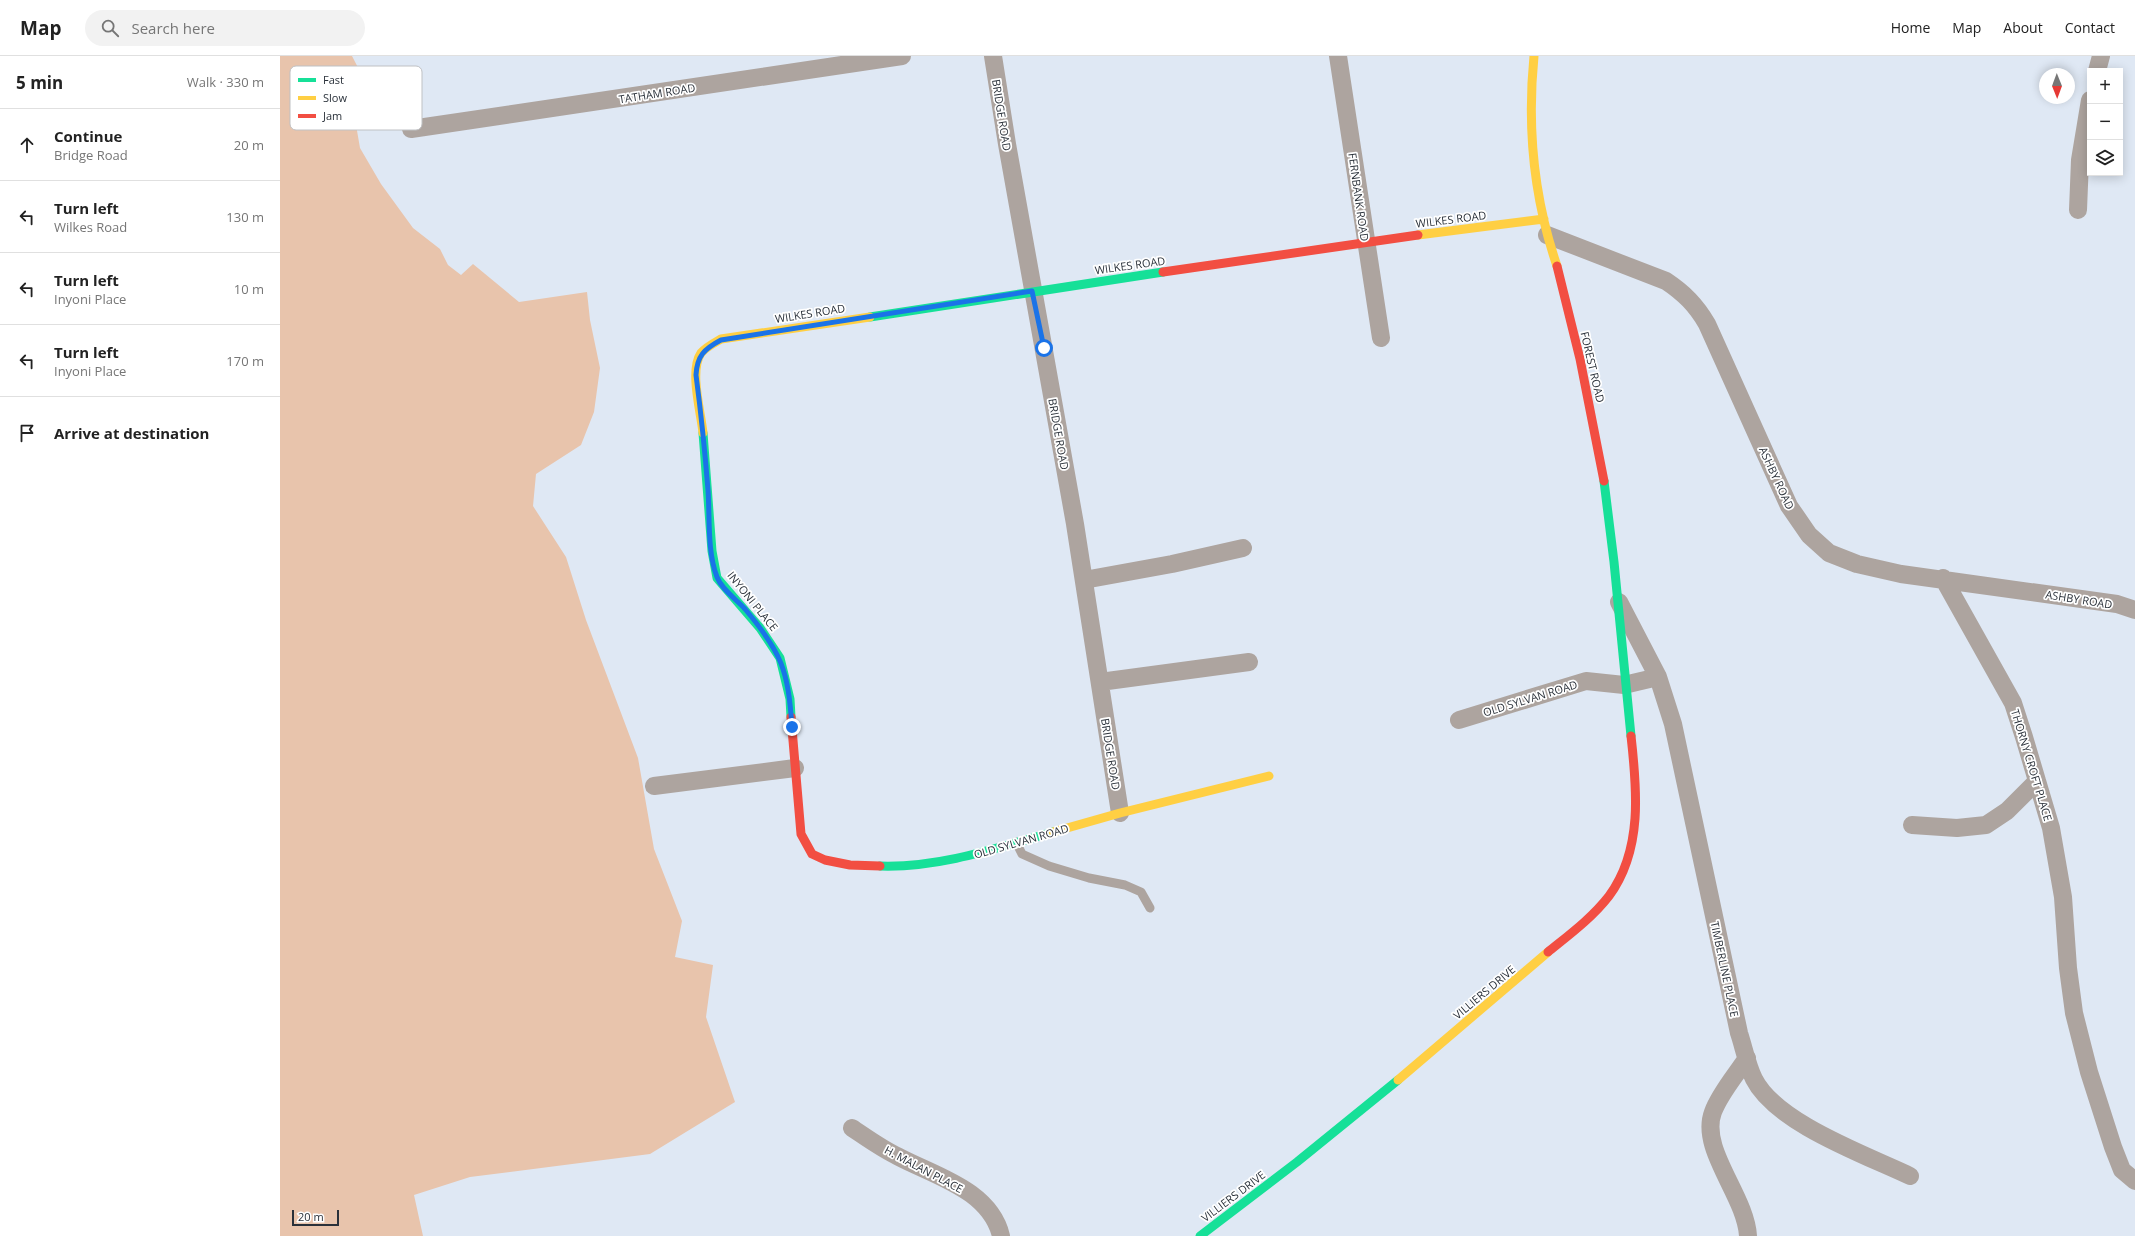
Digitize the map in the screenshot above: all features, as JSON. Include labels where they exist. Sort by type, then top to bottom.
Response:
[{"type":"street","name":"TATHAM ROAD","points":[[422,128],[902,56]]},
{"type":"street","name":"BRIDGE ROAD","points":[[993,56],[1032,291],[1044,348],[1084,580],[1120,813]]},
{"type":"street","name":"FERNBANK ROAD","points":[[1338,56],[1381,338]]},
{"type":"street","name":"FOREST ROAD","points":[[1534,56],[1532,70],[1532,123],[1536,165],[1546,227],[1560,277],[1598,442],[1619,600],[1624,685]]},
{"type":"street","points":[[2098,68],[2101,56]]},
{"type":"street","points":[[2078,210],[2080,160],[2089,104]]},
{"type":"street","name":"WILKES ROAD","points":[[721,340],[1032,291],[1366,242],[1546,227]]},
{"type":"street","name":"ASHBY ROAD","points":[[1546,227],[1666,281],[1681,291],[1695,304],[1707,324],[1789,506],[1808,535],[1829,553],[1857,564],[1901,574],[1943,578],[2117,604],[2135,610]]},
{"type":"street","name":"INYONI PLACE","points":[[721,340],[708,346],[700,354],[696,363],[712,551],[717,578],[724,588],[760,628],[780,658],[790,699],[798,815]]},
{"type":"street","points":[[1084,580],[1172,564],[1243,548]]},
{"type":"street","name":"THORNY CROFT PLACE","points":[[1943,578],[2013,703],[2051,828],[2063,897],[2068,968],[2074,1013],[2094,1087],[2113,1147],[2122,1170],[2135,1181]]},
{"type":"street","name":"TIMBERLINE PLACE","points":[[1619,600],[1658,677],[1674,724],[1737,1025],[1754,1079],[1766,1097],[1811,1129],[1910,1176]]},
{"type":"street","points":[[1100,682],[1250,662]]},
{"type":"street","points":[[1624,685],[1658,677]]},
{"type":"street","name":"OLD SYLVAN ROAD","points":[[1459,720],[1586,680],[1624,685]]},
{"type":"street","name":"VILLIERS DRIVE","points":[[1200,1236],[1319,1145],[1409,1071],[1580,926],[1601,906],[1613,890],[1625,869],[1631,847],[1637,803],[1624,685]]},
{"type":"street","points":[[654,786],[795,768]]},
{"type":"street","name":"OLD SYLVAN ROAD","points":[[798,815],[801,834],[806,846],[812,854],[824,860],[850,865],[884,866],[937,862],[1120,813],[1269,776]]},
{"type":"street","points":[[1912,825],[1957,828],[1986,825],[2008,811],[2037,781]]},
{"type":"street","points":[[1747,1058],[1720,1099],[1713,1112],[1710,1125],[1712,1140],[1718,1157],[1745,1212],[1748,1236]]},
{"type":"street","name":"H. MALAN PLACE","points":[[852,1128],[897,1157],[954,1183],[977,1199],[991,1213],[999,1228],[1001,1236]]},
{"type":"lane","points":[[1016,842],[1022,854],[1049,866],[1090,878],[1125,885],[1141,892],[1150,908]]},
{"type":"shaded area","points":[[280,56],[352,56],[357,66],[290,66],[290,130],[357,130],[360,148],[381,184],[413,228],[440,249],[448,265],[461,275],[473,264],[519,302],[587,292],[590,320],[600,368],[594,412],[581,445],[536,474],[533,506],[566,557],[586,620],[638,758],[654,849],[682,921],[675,957],[713,965],[706,1017],[735,1102],[650,1154],[470,1177],[414,1195],[423,1236],[280,1236]]},
{"type":"traffic: fast","points":[[870,317],[1163,272]]},
{"type":"traffic: fast","points":[[703,433],[712,551],[717,578],[760,628],[780,658],[790,699],[791,717]]},
{"type":"traffic: fast","points":[[1604,481],[1614,562],[1631,736]]},
{"type":"traffic: fast","points":[[880,866],[924,864],[968,856],[1053,832]]},
{"type":"traffic: fast","points":[[1200,1236],[1297,1162],[1398,1080]]},
{"type":"traffic: slow","points":[[1534,56],[1531,109],[1534,162],[1543,215],[1557,266]]},
{"type":"traffic: slow","points":[[1418,235],[1544,219]]},
{"type":"traffic: slow","points":[[703,433],[697,392],[696,370],[701,353],[708,347],[721,339],[870,317]]},
{"type":"traffic: slow","points":[[1053,832],[1120,813],[1269,776]]},
{"type":"traffic: slow","points":[[1398,1080],[1548,952]]},
{"type":"traffic: jam","points":[[1163,272],[1418,235]]},
{"type":"traffic: jam","points":[[1557,266],[1580,359],[1604,481]]},
{"type":"traffic: jam","points":[[791,717],[801,834],[812,854],[825,860],[850,865],[880,866]]},
{"type":"traffic: jam","points":[[1548,952],[1580,926],[1609,896],[1620,878],[1628,859],[1635,819],[1636,798],[1631,736]]},
{"type":"route","points":[[792,727],[790,699],[786,675],[780,658],[772,643],[717,578],[712,551],[708,490],[696,375],[696,363],[700,354],[708,346],[721,340],[1032,291],[1044,348]]}]
